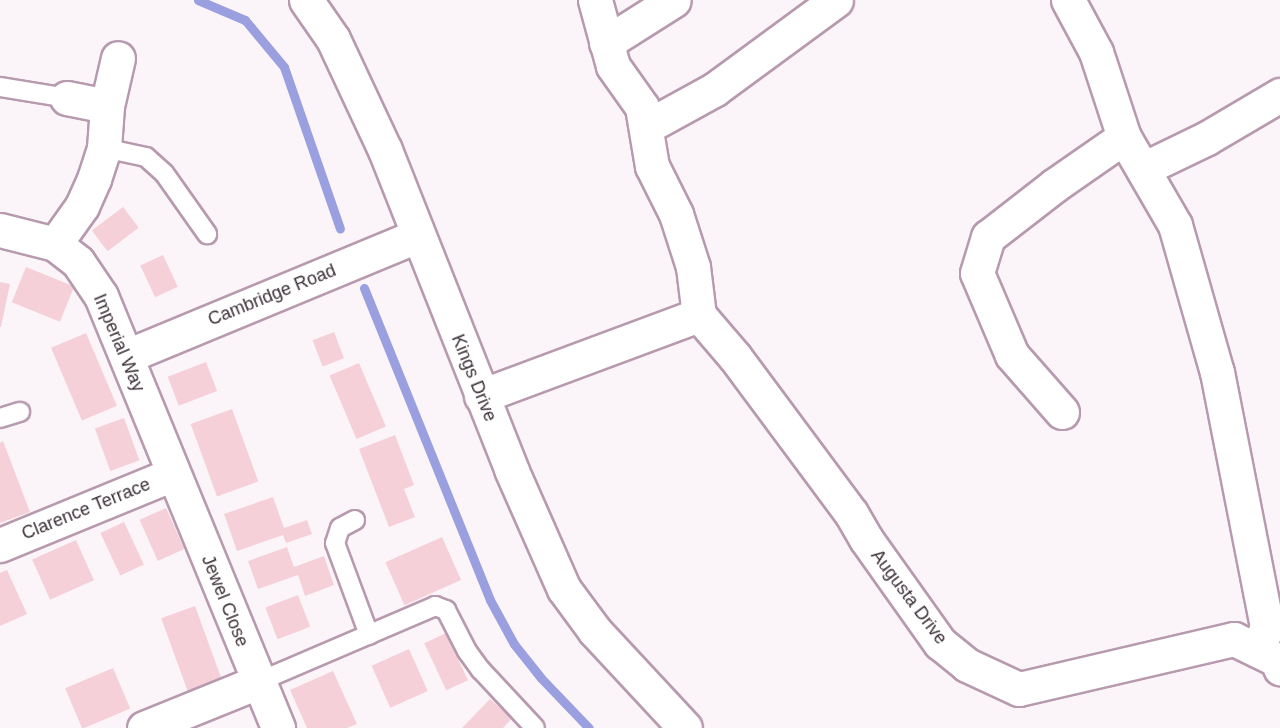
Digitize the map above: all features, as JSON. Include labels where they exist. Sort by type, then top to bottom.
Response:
[{"type":"street","name":"Kings Drive","points":[[306,0],[333,39],[385,150],[481,396],[564,589],[595,632],[685,728]]},
{"type":"street","points":[[481,396],[699,315],[693,267],[676,214],[652,166],[642,107],[613,66],[595,0]]},
{"type":"street","points":[[606,44],[674,0]]},
{"type":"street","points":[[645,127],[715,89],[836,0]]},
{"type":"street","points":[[1068,0],[1096,52],[1125,137],[1175,225],[1217,372],[1267,627],[1268,659]]},
{"type":"street","points":[[55,244],[82,206],[94,179],[104,148],[107,106],[118,58]]},
{"type":"street","points":[[1143,169],[1208,138],[1280,95]]},
{"type":"street","points":[[67,98],[107,106]]},
{"type":"street","points":[[1062,412],[1012,355],[977,273],[988,237],[1055,185],[1125,137]]},
{"type":"street","name":"Imperial Way","points":[[0,230],[55,244],[78,262],[101,296],[173,474]]},
{"type":"street","name":"Cambridge Road","points":[[127,356],[417,236]]},
{"type":"street","name":"Augusta Drive","points":[[699,315],[735,357],[851,513],[866,540],[940,643],[967,665],[1019,689],[1234,639],[1268,659]]},
{"type":"street","name":"Clarence Terrace","points":[[0,545],[173,474]]},
{"type":"street","name":"Jewel Close","points":[[173,474],[278,728]]},
{"type":"street","points":[[144,728],[258,682]]},
{"type":"lane","points":[[0,87],[67,98]]},
{"type":"lane","points":[[104,148],[146,157],[164,173],[207,234]]},
{"type":"lane","points":[[0,418],[20,412]]},
{"type":"lane","points":[[355,520],[340,528],[335,543],[369,635]]},
{"type":"lane","points":[[258,682],[435,606],[446,610],[467,651],[481,670],[535,728]]},
{"type":"building","points":[[123,207],[139,228],[108,251],[92,230]]},
{"type":"building","points":[[163,255],[178,287],[155,297],[140,266]]},
{"type":"building","points":[[26,267],[74,286],[60,322],[12,302]]},
{"type":"building","points":[[0,282],[10,284],[1,327],[0,327]]},
{"type":"building","points":[[334,332],[344,358],[323,366],[313,340]]},
{"type":"building","points":[[86,333],[117,406],[82,421],[51,348]]},
{"type":"building","points":[[206,362],[217,391],[179,406],[168,377]]},
{"type":"building","points":[[359,363],[386,427],[357,439],[330,376]]},
{"type":"building","points":[[232,409],[258,481],[217,496],[191,424]]},
{"type":"building","points":[[124,418],[139,460],[110,471],[95,429]]},
{"type":"building","points":[[395,435],[414,485],[404,489],[415,517],[389,527],[359,449]]},
{"type":"building","points":[[3,441],[30,512],[0,523],[0,443]]},
{"type":"building","points":[[273,497],[284,528],[307,520],[312,534],[286,543],[283,535],[237,551],[224,514]]},
{"type":"building","points":[[166,508],[184,549],[158,561],[140,520]]},
{"type":"building","points":[[124,522],[144,565],[120,576],[100,533]]},
{"type":"building","points":[[442,537],[461,580],[404,605],[385,562]]},
{"type":"building","points":[[76,540],[94,580],[50,600],[32,560]]},
{"type":"building","points":[[287,547],[294,567],[324,556],[334,585],[305,596],[298,575],[258,589],[248,561]]},
{"type":"building","points":[[7,570],[27,614],[0,626],[0,573]]},
{"type":"building","points":[[298,595],[310,627],[278,639],[265,608]]},
{"type":"building","points":[[195,606],[222,680],[188,693],[161,618]]},
{"type":"building","points":[[446,633],[468,680],[446,690],[424,643]]},
{"type":"building","points":[[409,649],[428,691],[390,708],[372,666]]},
{"type":"building","points":[[113,668],[130,709],[82,728],[65,688]]},
{"type":"building","points":[[333,671],[357,724],[347,728],[307,728],[290,690]]},
{"type":"building","points":[[490,699],[512,718],[503,728],[462,728]]},
{"type":"waterway","points":[[198,0],[245,20],[284,67],[340,229]]},
{"type":"waterway","points":[[364,288],[490,600],[514,644],[541,678],[589,728]]}]
